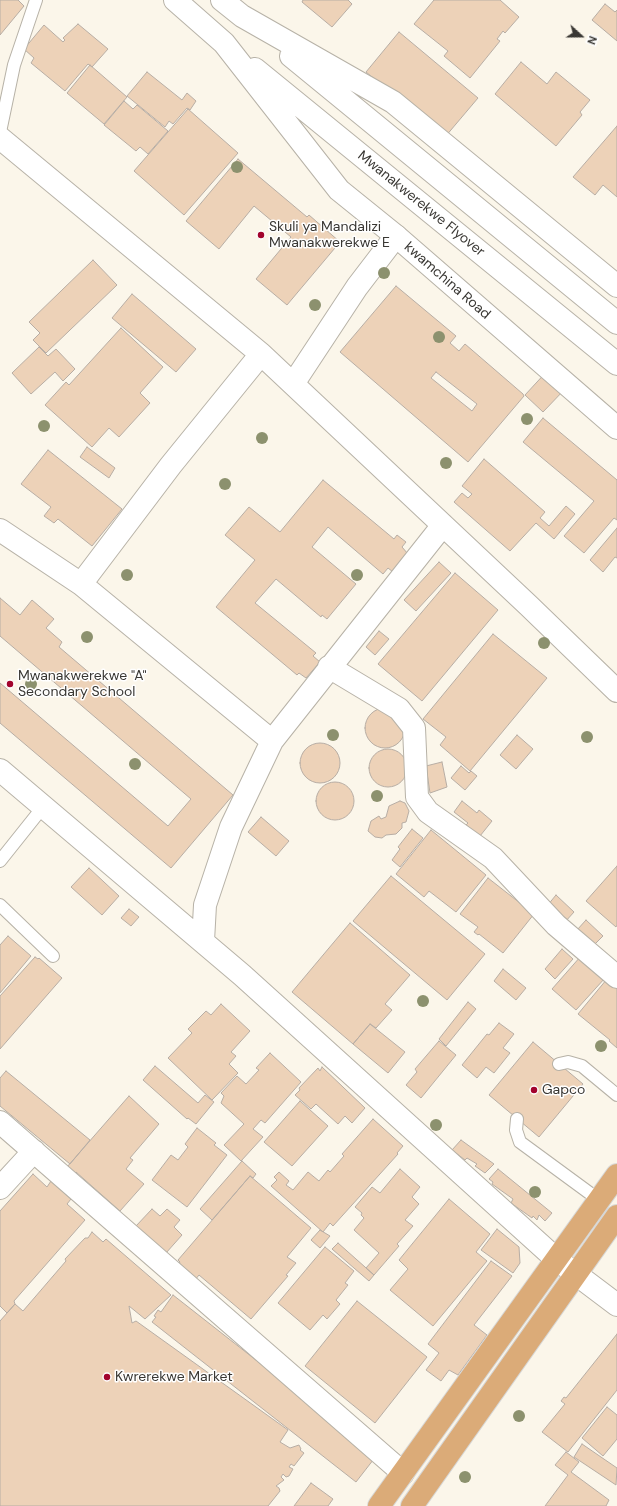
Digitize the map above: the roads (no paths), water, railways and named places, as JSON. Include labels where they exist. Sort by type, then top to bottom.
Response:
[{"type":"main road","points":[[379,1506],[617,1175]]},
{"type":"main road","points":[[412,1506],[617,1216]]},
{"type":"street","name":"kwamchina Road","points":[[175,0],[224,43],[339,190],[396,236],[617,428]]},
{"type":"street","points":[[222,0],[617,323]]},
{"type":"street","points":[[242,16],[393,102],[617,286]]},
{"type":"street","name":"Mwanakwerekwe Flyover","points":[[224,43],[617,364]]},
{"type":"street","points":[[0,138],[261,354],[617,691]]},
{"type":"street","points":[[293,384],[357,287],[396,236]]},
{"type":"street","points":[[81,584],[171,465],[261,354]]},
{"type":"street","points":[[203,941],[205,905],[231,827],[272,741],[329,667],[443,525]]},
{"type":"street","points":[[0,530],[81,584],[272,741]]},
{"type":"street","points":[[329,667],[399,709],[414,728],[417,797],[428,812],[493,858],[556,925],[617,977]]},
{"type":"street","points":[[0,770],[203,941],[556,1259],[576,1272],[617,1305]]},
{"type":"street","points":[[0,1122],[403,1474]]},
{"type":"street","points":[[0,1188],[34,1151]]},
{"type":"lane","points":[[0,132],[14,64],[36,0]]},
{"type":"lane","points":[[0,861],[43,807]]},
{"type":"lane","points":[[0,906],[53,956]]},
{"type":"lane","points":[[559,1064],[568,1062],[582,1066],[617,1095]]},
{"type":"lane","points":[[517,1119],[516,1130],[520,1142],[599,1200]]},
{"type":"place","name":"Skuli ya Mandalizi Mwanakwerekwe E","points":[[261,235]]},
{"type":"place","name":"Mwanakwerekwe \"A\" Secondary School","points":[[10,684]]},
{"type":"place","name":"Gapco","points":[[534,1090]]},
{"type":"place","name":"Kwrerekwe Market","points":[[107,1377]]}]
